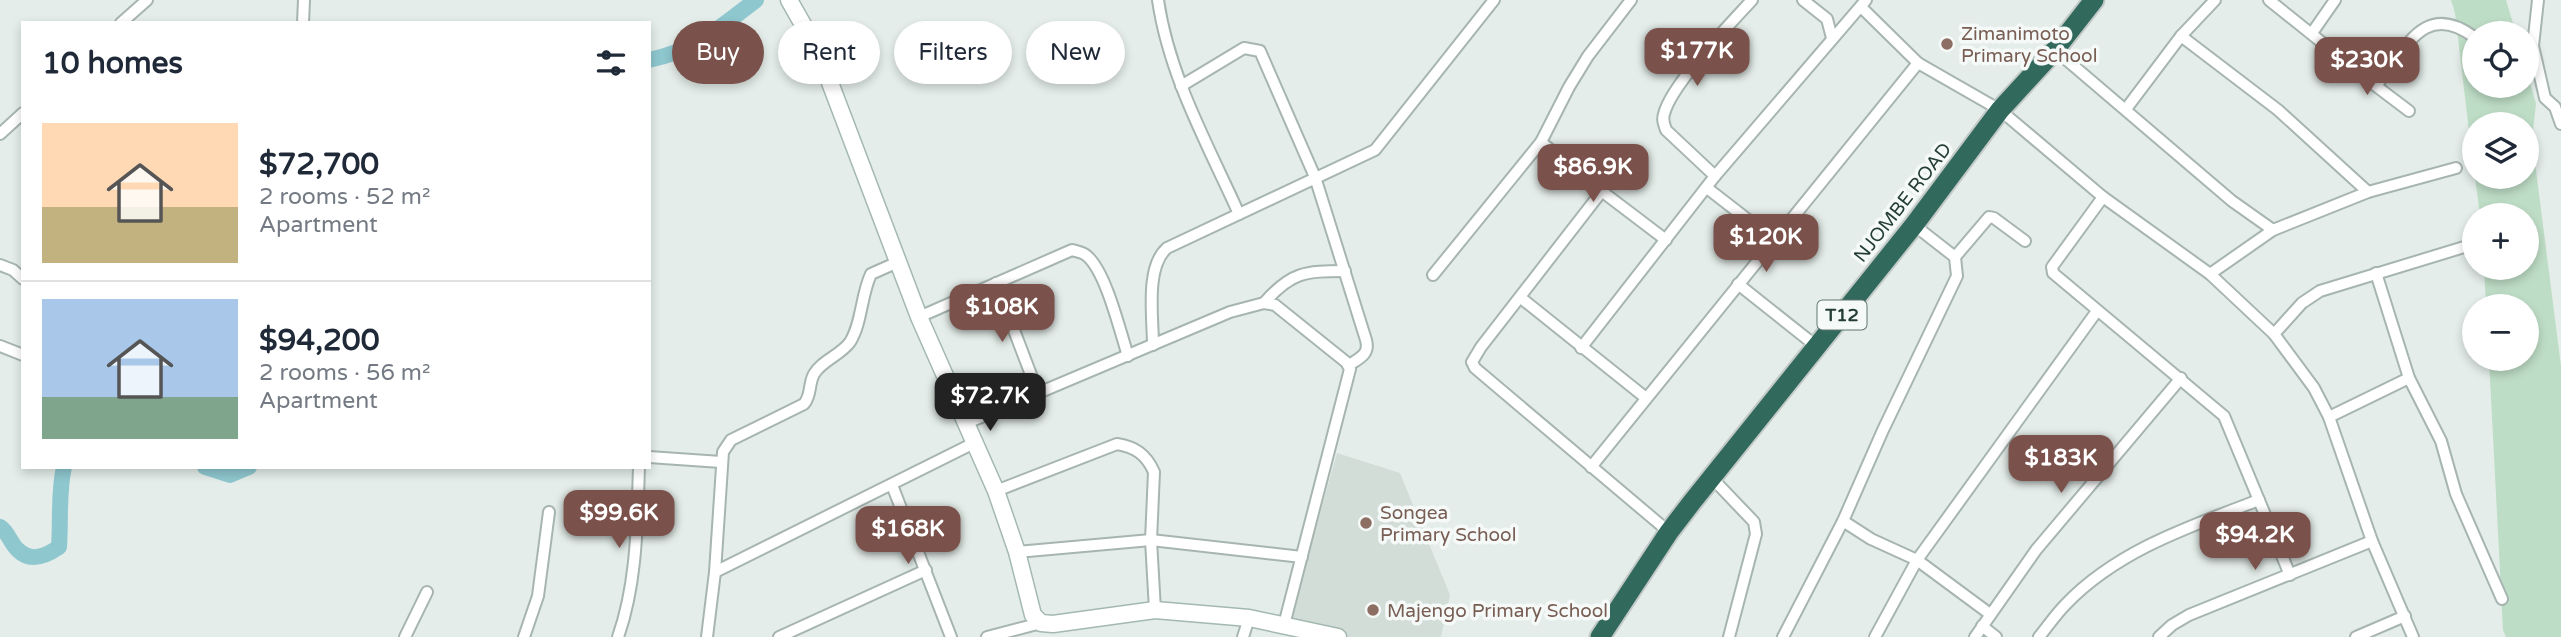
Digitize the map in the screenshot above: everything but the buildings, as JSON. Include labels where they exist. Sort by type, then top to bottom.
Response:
[{"type":"highway","name":"NJOMBE ROAD","points":[[1600,637],[1668,532],[1914,225],[2000,110],[2055,50],[2094,0]]},
{"type":"street","points":[[123,21],[148,0]]},
{"type":"street","points":[[303,21],[304,0]]},
{"type":"street","points":[[789,0],[817,51],[919,317],[996,491],[1017,552],[1033,615],[1041,623]]},
{"type":"street","points":[[1158,0],[1181,86],[1239,214]]},
{"type":"street","points":[[1153,345],[1153,269],[1159,254],[1375,150],[1494,0]]},
{"type":"street","points":[[1433,275],[1541,142],[1588,56],[1631,0]]},
{"type":"street","points":[[1715,176],[1666,130],[1663,123],[1664,113],[1680,84],[1752,0]]},
{"type":"street","points":[[1803,0],[1827,19],[1832,38]]},
{"type":"street","points":[[2126,109],[2181,36],[2215,0]]},
{"type":"street","points":[[2269,0],[2409,111]]},
{"type":"street","points":[[2312,33],[2335,0]]},
{"type":"street","points":[[2538,0],[2533,46],[2545,98],[2558,106],[2561,124]]},
{"type":"street","points":[[1581,348],[1715,176],[1863,4],[1918,63],[2000,110],[2103,197],[2210,274],[2273,334],[2314,388],[2329,417],[2372,541],[2413,637]]},
{"type":"street","points":[[2370,81],[2378,83],[2412,29],[2430,15],[2448,14],[2462,24]]},
{"type":"street","points":[[2181,36],[2278,110],[2368,191]]},
{"type":"street","points":[[1181,86],[1244,48],[1260,51],[1315,177],[1368,346],[1363,356],[1349,365]]},
{"type":"street","points":[[2055,50],[2232,201],[2273,230]]},
{"type":"street","points":[[1591,467],[1918,63]]},
{"type":"street","points":[[0,134],[21,115]]},
{"type":"street","points":[[1541,142],[1666,240]]},
{"type":"street","points":[[2210,274],[2273,230],[2368,191],[2456,168]]},
{"type":"street","points":[[1707,188],[1774,240]]},
{"type":"street","points":[[1602,191],[1481,346],[1472,362],[1475,368],[1668,532]]},
{"type":"street","points":[[2103,197],[2052,270],[2054,275],[2224,416],[2290,575]]},
{"type":"street","points":[[1955,257],[1989,217],[2025,241]]},
{"type":"street","points":[[1783,637],[1843,521],[1883,430],[1954,283],[1957,268],[1955,257],[1914,225]]},
{"type":"street","points":[[2273,334],[2302,303],[2320,290],[2462,248]]},
{"type":"street","points":[[919,317],[1072,250],[1085,253],[1104,283],[1128,356]]},
{"type":"street","points":[[707,637],[715,572],[723,452],[731,440],[804,404],[810,397],[810,383],[815,371],[847,345],[855,333],[870,274],[898,262]]},
{"type":"street","points":[[0,265],[13,270],[21,277]]},
{"type":"street","points":[[967,424],[1230,312],[1264,303],[1282,284],[1308,271],[1345,271]]},
{"type":"street","points":[[2376,273],[2409,378],[2441,441],[2456,494],[2502,599]]},
{"type":"street","points":[[996,283],[1038,393]]},
{"type":"street","points":[[1738,284],[1816,346]]},
{"type":"street","points":[[1521,298],[1646,398]]},
{"type":"street","points":[[1264,303],[1280,309],[1349,365],[1350,375],[1284,625]]},
{"type":"street","points":[[1875,637],[1917,560],[2097,311]]},
{"type":"street","points":[[0,346],[21,354]]},
{"type":"street","points":[[1975,637],[2036,550],[2181,378]]},
{"type":"street","points":[[2329,417],[2409,378]]},
{"type":"street","points":[[715,572],[974,443]]},
{"type":"street","points":[[996,491],[1117,444],[1133,446],[1150,462],[1154,472],[1151,540],[1154,610]]},
{"type":"street","points":[[651,457],[721,462]]},
{"type":"street","points":[[618,637],[625,618],[637,538],[639,469]]},
{"type":"street","points":[[1711,477],[1754,522],[1756,534],[1729,637]]},
{"type":"street","points":[[892,485],[951,637]]},
{"type":"street","points":[[2039,637],[2067,603],[2124,558],[2168,535],[2259,500]]},
{"type":"street","points":[[524,637],[538,596],[549,512]]},
{"type":"street","points":[[1843,521],[1871,539],[1917,560],[1990,614]]},
{"type":"street","points":[[1017,552],[1151,540],[1301,557]]},
{"type":"street","points":[[2159,637],[2189,615],[2372,541]]},
{"type":"street","points":[[779,637],[926,570]]},
{"type":"street","points":[[405,637],[427,592]]},
{"type":"street","points":[[987,637],[1041,623],[1067,624],[1154,610],[1249,618],[1338,637]]},
{"type":"street","points":[[2356,637],[2405,616]]},
{"type":"street","points":[[1243,637],[1249,618]]},
{"type":"street","points":[[1982,626],[1996,637]]},
{"type":"shaded area","points":[[1337,453],[1400,473],[1450,595],[1441,637],[1345,637],[1290,620]]},
{"type":"green space","points":[[2451,0],[2506,0],[2512,21],[2462,21],[2462,72]]},
{"type":"green space","points":[[2465,98],[2534,98],[2536,104],[2535,112],[2467,112]]},
{"type":"green space","points":[[2477,189],[2538,189],[2561,366],[2561,637],[2506,637],[2503,630],[2490,371],[2539,371],[2539,294],[2485,294],[2485,280],[2539,280],[2539,203],[2478,203]]},
{"type":"waterway","points":[[651,60],[694,44],[756,0]]},
{"type":"waterway","points":[[0,527],[15,547],[28,556],[44,555],[59,547],[64,469]]},
{"type":"waterway","points":[[211,469],[230,475],[244,469]]},
{"type":"place","name":"Zimanimoto Primary School","points":[[1947,44]]},
{"type":"place","name":"Songea Primary School","points":[[1366,523]]},
{"type":"place","name":"Majengo Primary School","points":[[1373,610]]}]
